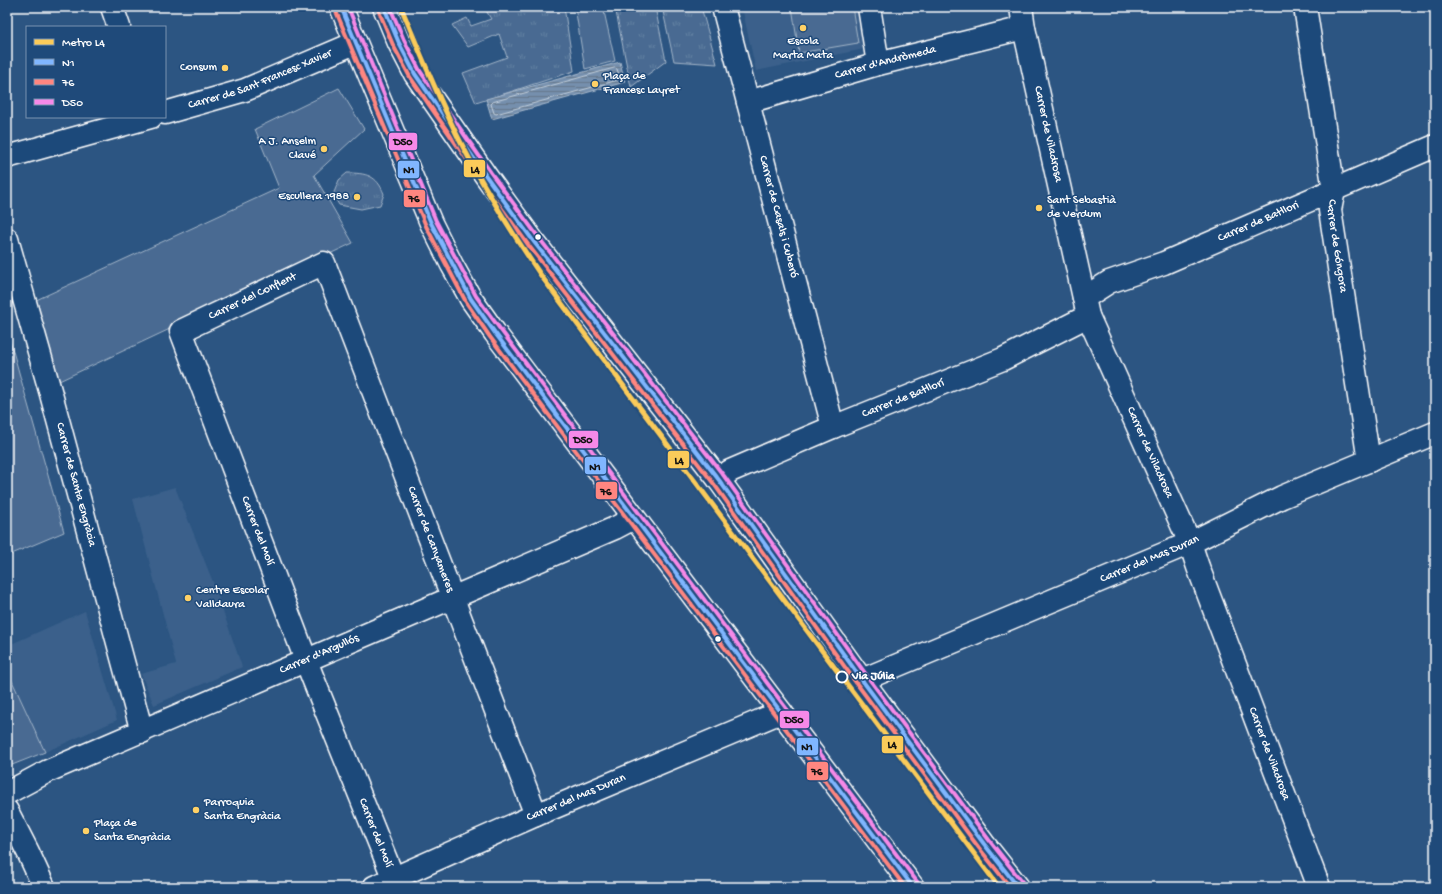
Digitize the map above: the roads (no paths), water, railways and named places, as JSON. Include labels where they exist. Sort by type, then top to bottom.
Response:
[{"type":"street","points":[[112,7],[119,26]]},
{"type":"street","points":[[341,7],[431,223],[467,292],[634,518],[913,887]]},
{"type":"street","points":[[384,7],[399,44],[415,74],[486,176],[534,242],[719,480],[862,680],[984,844],[1018,887]]},
{"type":"street","name":"Carrer de Casals i Cuberó","points":[[723,7],[833,427]]},
{"type":"street","points":[[869,7],[878,64]]},
{"type":"street","name":"Carrer de Viladrosa","points":[[1021,7],[1024,28],[1086,307],[1190,543],[1319,887]]},
{"type":"street","name":"Carrer de Góngora","points":[[1305,7],[1334,190],[1330,210],[1369,461]]},
{"type":"street","name":"Carrer d'Andròmeda","points":[[748,102],[878,64],[1024,28]]},
{"type":"street","name":"Carrer de Sant Francesc Xavier","points":[[166,113],[245,90],[355,43]]},
{"type":"street","points":[[7,157],[147,118]]},
{"type":"street","name":"Carrer de Batllori","points":[[1086,307],[1109,282],[1164,263],[1334,190],[1434,150]]},
{"type":"street","name":"Carrer de Santa Engràcia","points":[[7,239],[56,409],[142,732]]},
{"type":"street","name":"Carrer del Conflent","points":[[181,330],[324,263]]},
{"type":"street","name":"Carrer de Canyameres","points":[[324,263],[536,815]]},
{"type":"street","name":"Carrer de Batllorí","points":[[719,480],[730,471],[833,427],[1003,359],[1086,307]]},
{"type":"street","name":"Carrer del Molí","points":[[181,330],[306,660],[396,883]]},
{"type":"street","name":"Carrer del Mas Duran","points":[[862,680],[1190,543],[1282,498],[1435,433]]},
{"type":"street","name":"Carrer d'Argullós","points":[[7,793],[48,771],[142,732],[200,705],[452,596],[615,528],[634,518]]},
{"type":"street","name":"Carrer del Mas Duran","points":[[374,887],[396,883],[536,815],[781,712]]},
{"type":"street","points":[[7,811],[44,887]]},
{"type":"water","points":[[620,62],[625,82],[492,119],[486,99]]},
{"type":"metro line","name":"L4","points":[[401,7],[437,92],[460,141],[499,210],[542,277],[999,887]]},
{"type":"place","name":"Escola Marta Mata","points":[[803,28]]},
{"type":"place","name":"Consum","points":[[225,68]]},
{"type":"place","name":"Plaça de Francesc Layret","points":[[595,84]]},
{"type":"place","name":"A J. Anselm Clavé","points":[[324,149]]},
{"type":"place","name":"Escullera 1988","points":[[357,197]]},
{"type":"place","name":"Sant Sebastià de Verdum","points":[[1039,208]]},
{"type":"place","name":"Centre Escolar Valldaura","points":[[188,598]]},
{"type":"place","name":"Via Júlia","points":[[842,677]]},
{"type":"place","name":"Parroquia Santa Engràcia","points":[[196,810]]},
{"type":"place","name":"Plaça de Santa Engràcia","points":[[86,831]]}]
